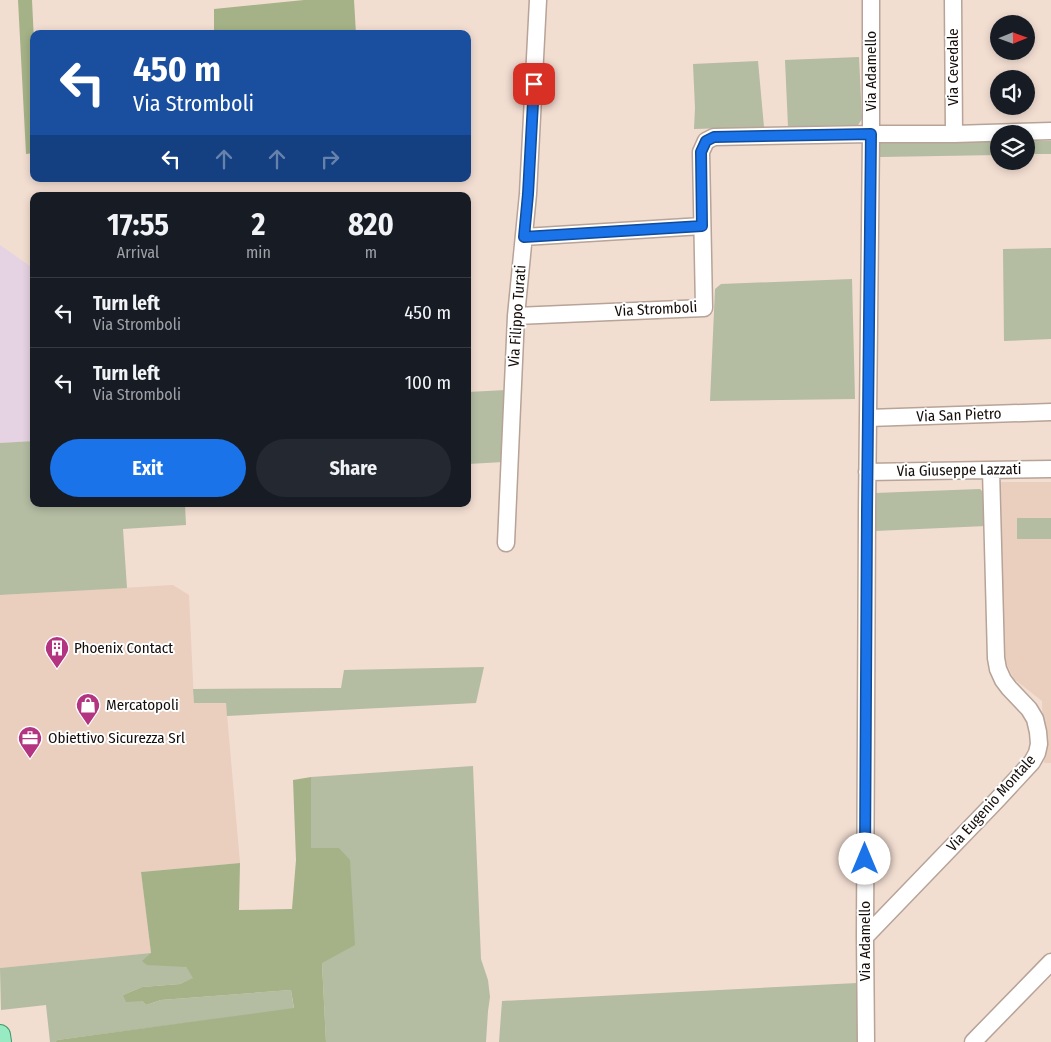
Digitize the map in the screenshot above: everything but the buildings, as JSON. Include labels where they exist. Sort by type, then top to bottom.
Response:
[{"type":"main road","points":[[0,1035],[1,1042]]},
{"type":"street","name":"Via Filippo Turati","points":[[506,543],[516,316],[528,194],[538,0]]},
{"type":"street","name":"Via Adamello","points":[[866,1042],[867,472],[871,134],[870,0]]},
{"type":"street","name":"Via Cevedale","points":[[953,0],[954,134]]},
{"type":"street","points":[[871,134],[1051,131]]},
{"type":"street","name":"Via Stromboli","points":[[516,316],[704,308],[701,152],[706,141],[714,137],[871,134]]},
{"type":"street","points":[[524,237],[702,226]]},
{"type":"street","name":"Via San Pietro","points":[[868,418],[1051,412]]},
{"type":"street","name":"Via Giuseppe Lazzati","points":[[867,472],[1051,469]]},
{"type":"street","name":"Via Eugenio Montale","points":[[865,937],[996,801],[1032,762],[1037,753],[1039,744],[1035,719],[1003,680],[996,658],[990,470]]},
{"type":"street","points":[[973,1042],[1051,962]]},
{"type":"shaded area","points":[[0,245],[30,266],[30,441],[0,443]]},
{"type":"shaded area","points":[[1001,482],[1051,482],[1051,763],[1044,763],[1042,701],[1014,679],[1006,663],[1004,652]]},
{"type":"shaded area","points":[[173,585],[189,595],[194,703],[226,703],[240,863],[141,872],[151,953],[0,968],[0,595]]},
{"type":"green space","points":[[18,0],[32,0],[33,30],[30,30],[30,154],[26,154]]},
{"type":"green space","points":[[304,0],[354,0],[356,30],[214,30],[214,9]]},
{"type":"green space","points":[[859,57],[862,119],[858,125],[788,127],[785,60]]},
{"type":"green space","points":[[758,61],[764,127],[694,129],[693,64]]},
{"type":"green space","points":[[990,141],[990,155],[880,157],[880,143]]},
{"type":"green space","points":[[1035,141],[1051,141],[1051,154],[1035,154]]},
{"type":"green space","points":[[1051,248],[1051,339],[1004,341],[1003,249]]},
{"type":"green space","points":[[852,279],[855,399],[710,401],[715,289],[721,284]]},
{"type":"green space","points":[[506,390],[503,462],[471,464],[471,392]]},
{"type":"green space","points":[[30,441],[30,507],[185,507],[186,525],[123,529],[127,588],[0,595],[0,443]]},
{"type":"green space","points":[[980,489],[985,494],[986,526],[875,531],[875,493]]},
{"type":"green space","points":[[1017,518],[1051,518],[1051,539],[1017,539]]},
{"type":"green space","points":[[484,667],[476,703],[227,716],[226,703],[194,703],[193,689],[341,688],[344,670]]},
{"type":"green space","points":[[473,766],[481,959],[488,980],[490,997],[486,1042],[326,1042],[322,963],[339,848],[311,848],[311,777]]},
{"type":"green space","points":[[311,777],[311,848],[339,848],[350,860],[355,945],[322,963],[326,1042],[55,1042],[57,1040],[294,1008],[291,990],[161,1000],[146,1005],[142,1001],[126,1002],[123,995],[142,987],[180,984],[193,978],[186,967],[147,965],[142,961],[151,953],[141,872],[240,863],[239,910],[292,909],[296,860],[293,780]]},
{"type":"green space","points":[[151,953],[186,967],[194,978],[180,984],[142,987],[123,995],[142,1001],[146,1005],[161,1000],[291,990],[294,1009],[57,1040],[55,1042],[50,1042],[46,1005],[1,1010],[0,968]]},
{"type":"green space","points":[[857,983],[858,1042],[499,1042],[502,1001]]},
{"type":"place","name":"Phoenix Contact","points":[[57,669]]},
{"type":"place","name":"Mercatopoli","points":[[88,726]]},
{"type":"place","name":"Obiettivo Sicurezza Srl","points":[[30,759]]},
{"type":"route","points":[[534,84],[524,237],[702,226],[701,152],[706,141],[714,137],[871,134],[865,859]]}]
